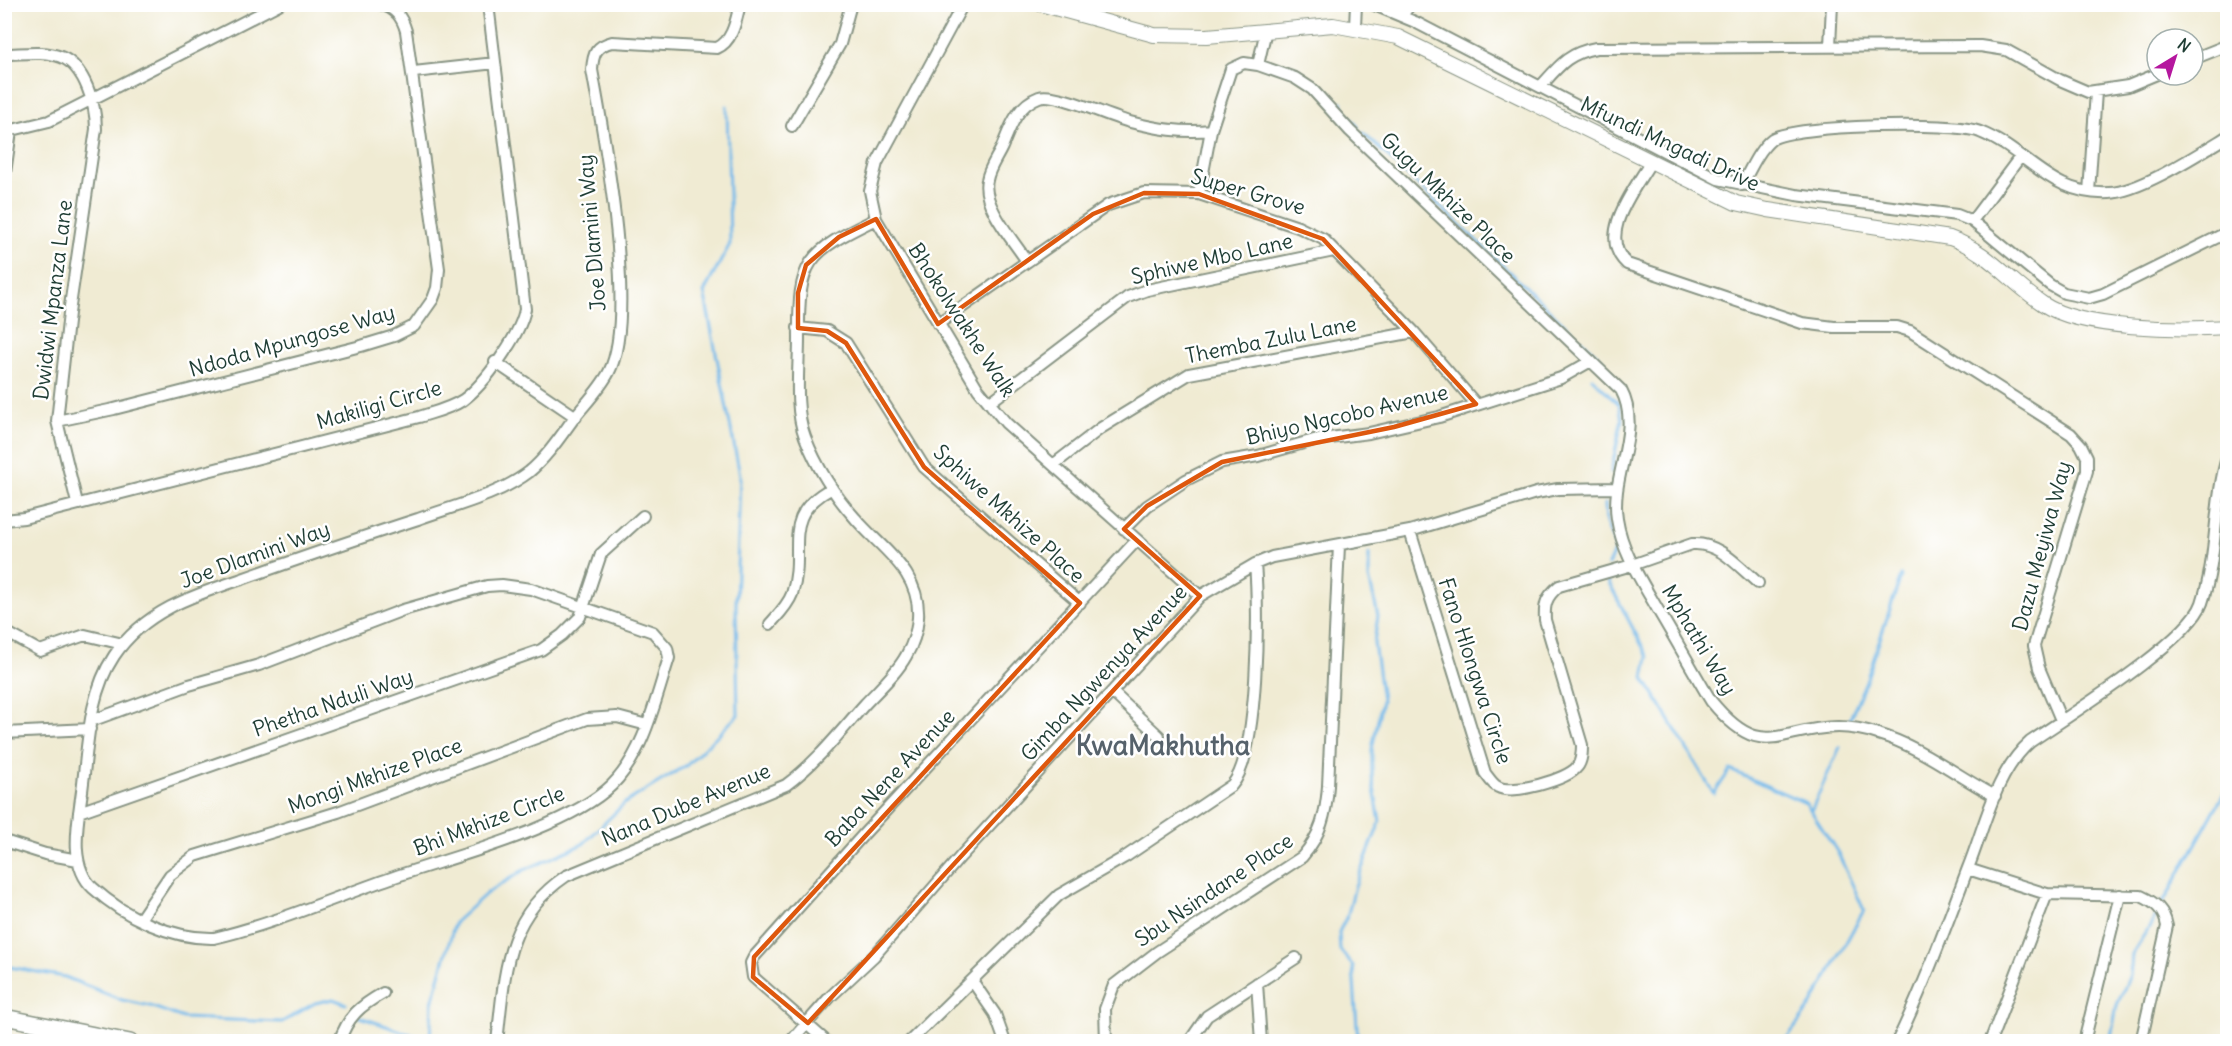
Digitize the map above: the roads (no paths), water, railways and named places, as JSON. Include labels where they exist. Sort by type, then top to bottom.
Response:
[{"type":"main road","points":[[4,1017],[130,1041]]},
{"type":"street","points":[[4,180],[8,131],[49,121],[279,4]]},
{"type":"street","name":"Ndoda Mpungose Way","points":[[57,420],[114,409],[361,346],[394,336],[414,326],[433,299],[437,288],[438,269],[414,72],[403,20],[397,12],[381,4]]},
{"type":"street","name":"Makiligi Circle","points":[[4,520],[24,518],[449,408],[474,391],[523,320],[526,296],[488,4]]},
{"type":"street","name":"Joe Dlamini Way","points":[[146,621],[189,597],[454,506],[508,484],[540,461],[609,373],[620,334],[621,281],[592,70],[593,55],[602,45],[612,42],[709,50],[717,48],[724,45],[730,36],[740,4]]},
{"type":"street","points":[[792,126],[840,44],[851,4]]},
{"type":"street","name":"Bhokolwakhe Walk","points":[[963,4],[877,163],[870,191],[876,219],[938,324],[989,403],[1006,423],[1200,597]]},
{"type":"street","name":"Mfundi Mngadi Drive","points":[[1040,4],[1154,35],[1208,36],[1314,26],[1355,27],[1398,37],[1431,51],[1650,163],[1725,198],[1752,207],[1929,233],[1968,244],[1985,255],[2043,304],[2079,320],[2185,329],[2228,327]]},
{"type":"street","points":[[1355,27],[1356,4]]},
{"type":"street","points":[[1372,4],[1401,16],[1541,86],[1701,172],[1742,185],[1796,195],[1940,212],[1972,221],[2050,285],[2064,293],[2089,298],[2103,294],[2228,232]]},
{"type":"street","points":[[1401,16],[1412,4]]},
{"type":"street","points":[[1830,46],[1832,4]]},
{"type":"street","points":[[1198,194],[1211,130],[1227,77],[1231,69],[1238,64],[1258,65],[1266,30]]},
{"type":"street","points":[[2205,54],[2228,45]]},
{"type":"street","points":[[1541,86],[1564,61],[1578,51],[1596,48],[1980,46],[2006,50],[2074,87],[2096,92],[2128,86],[2145,79]]},
{"type":"street","points":[[4,54],[61,57],[74,67],[92,100]]},
{"type":"street","points":[[414,72],[495,63]]},
{"type":"street","name":"Gugu Mkhize Place","points":[[1258,65],[1295,78],[1312,89],[1350,131],[1621,390],[1628,402]]},
{"type":"street","points":[[2089,192],[2096,92]]},
{"type":"street","points":[[1026,260],[989,203],[985,190],[988,174],[1006,135],[1017,115],[1028,103],[1040,97],[1051,96],[1099,113],[1167,130],[1211,130]]},
{"type":"street","name":"Dwidwi Mpanza Lane","points":[[76,503],[57,420],[68,322],[96,129],[92,100]]},
{"type":"street","points":[[1742,185],[1772,140],[1795,132],[1917,125],[1963,127],[1980,131],[2058,184],[2089,192],[2109,194],[2134,187],[2228,136]]},
{"type":"street","points":[[1972,221],[2020,157]]},
{"type":"street","name":"Dazu Meyiwa Way","points":[[1650,163],[1619,218],[1614,239],[1616,251],[1627,264],[1802,323],[1834,327],[1897,327],[1910,331],[2053,422],[2081,445],[2087,458],[2087,471],[2034,646],[2039,668],[2061,720]]},
{"type":"street","name":"Super Grove","points":[[938,324],[1092,213],[1122,198],[1161,191],[1198,194],[1314,233],[1414,332],[1476,404]]},
{"type":"street","name":"Nana Dube Avenue","points":[[497,1041],[510,949],[525,917],[551,887],[566,876],[786,785],[810,765],[906,657],[916,633],[918,616],[913,584],[904,568],[854,518],[832,488],[805,437],[800,416],[798,293],[806,265],[814,255],[839,237],[876,219]]},
{"type":"street","name":"Sphiwe Mbo Lane","points":[[989,403],[1128,297],[1334,251]]},
{"type":"street","name":"Sphiwe Mkhize Place","points":[[798,328],[827,331],[846,343],[924,466],[1080,603]]},
{"type":"street","name":"Themba Zulu Lane","points":[[1053,465],[1111,422],[1190,374],[1414,332]]},
{"type":"street","name":"Bhiyo Ngcobo Avenue","points":[[1124,529],[1147,506],[1185,480],[1222,462],[1258,456],[1314,440],[1395,427],[1439,417],[1561,378],[1591,361]]},
{"type":"street","points":[[495,362],[576,417]]},
{"type":"street","name":"Mphathi Way","points":[[1628,402],[1631,420],[1616,488],[1617,520],[1632,565],[1711,701],[1725,719],[1763,739],[1837,727],[1878,734],[1899,741],[1995,796]]},
{"type":"street","points":[[1897,1041],[2009,766],[2021,750],[2169,643],[2197,615],[2207,584],[2228,454]]},
{"type":"street","points":[[770,624],[792,593],[799,519],[809,503],[832,488]]},
{"type":"street","name":"Gimba Ngwenya Avenue","points":[[790,1041],[874,956],[961,856],[1200,597],[1255,564],[1305,549],[1339,545],[1410,531],[1536,493],[1558,489],[1616,488]]},
{"type":"street","points":[[585,608],[601,554],[643,516]]},
{"type":"street","name":"Fano Hlongwa Circle","points":[[1410,531],[1485,773],[1492,783],[1507,790],[1566,776],[1578,766],[1582,745],[1545,620],[1544,604],[1549,594],[1559,586],[1632,565]]},
{"type":"street","name":"Baba Nene Avenue","points":[[827,1041],[753,977],[751,963],[754,957],[863,835],[1137,540]]},
{"type":"street","points":[[1632,565],[1678,548],[1702,543],[1723,553],[1758,583]]},
{"type":"street","name":"Sbu Nsindane Place","points":[[1106,1041],[1105,1008],[1114,985],[1149,958],[1302,857],[1314,844],[1322,828],[1328,794],[1339,545]]},
{"type":"street","points":[[909,1041],[973,982],[1059,895],[1132,852],[1224,791],[1238,778],[1248,750],[1257,613],[1255,564]]},
{"type":"street","name":"Bhi Mkhize Circle","points":[[91,725],[189,685],[280,658],[403,610],[487,586],[523,587],[653,632],[667,648],[669,658],[647,724],[625,770],[610,787],[573,811],[528,831],[214,938],[181,936],[163,930],[98,892],[85,880],[78,860],[79,812],[94,698],[103,676],[123,644],[146,621]]},
{"type":"street","name":"Phetha Nduli Way","points":[[79,812],[541,650],[567,631],[585,608]]},
{"type":"street","points":[[4,631],[40,651],[85,635],[123,644]]},
{"type":"street","points":[[1112,692],[1159,736]]},
{"type":"street","name":"Mongi Mkhize Place","points":[[141,918],[170,875],[180,865],[195,856],[349,808],[587,719],[611,716],[647,724]]},
{"type":"street","points":[[4,733],[91,725]]},
{"type":"street","points":[[4,841],[45,854],[78,860]]},
{"type":"street","points":[[1968,869],[2047,894],[2141,896],[2155,903],[2162,910],[2167,926],[2141,1041]]},
{"type":"street","points":[[1990,1041],[2047,894]]},
{"type":"street","points":[[2084,1041],[2120,895]]},
{"type":"street","points":[[1189,1041],[1207,1016],[1296,958]]},
{"type":"street","points":[[973,982],[995,1014],[1005,1041]]},
{"type":"street","points":[[1257,983],[1261,1041]]},
{"type":"street","points":[[339,1041],[349,1017],[364,1004],[383,993]]},
{"type":"waterway","points":[[1342,102],[1343,110],[1358,127]]},
{"type":"waterway","points":[[430,1042],[432,1003],[455,922],[487,893],[522,871],[583,844],[625,803],[687,765],[738,715],[736,606],[740,475],[704,292],[730,244],[727,106]]},
{"type":"waterway","points":[[1363,133],[1602,360]]},
{"type":"waterway","points":[[1592,378],[1619,404],[1622,419],[1611,472]]},
{"type":"waterway","points":[[1605,504],[1606,523],[1616,548],[1608,565]]},
{"type":"waterway","points":[[1358,1042],[1353,966],[1340,950],[1339,932],[1348,914],[1355,886],[1380,822],[1372,777],[1372,749],[1382,700],[1374,643],[1378,616],[1369,578],[1369,554]]},
{"type":"waterway","points":[[1849,721],[1866,681],[1901,576]]},
{"type":"waterway","points":[[1608,581],[1648,657],[1644,678],[1714,794],[1730,770],[1806,803],[1838,853],[1864,910],[1811,1006],[1784,1042]]},
{"type":"waterway","points":[[1811,811],[1840,747]]},
{"type":"waterway","points":[[2163,903],[2228,786]]},
{"type":"waterway","points":[[2110,1042],[2117,1005],[2130,975],[2132,954],[2156,916]]},
{"type":"waterway","points":[[4,966],[65,977],[122,1000],[150,1006],[183,1018],[282,1022],[315,1003],[333,999],[346,1004]]},
{"type":"waterway","points":[[357,1016],[430,1041]]},
{"type":"district","name":"KwaMakhutha","points":[[1163,746]]}]
